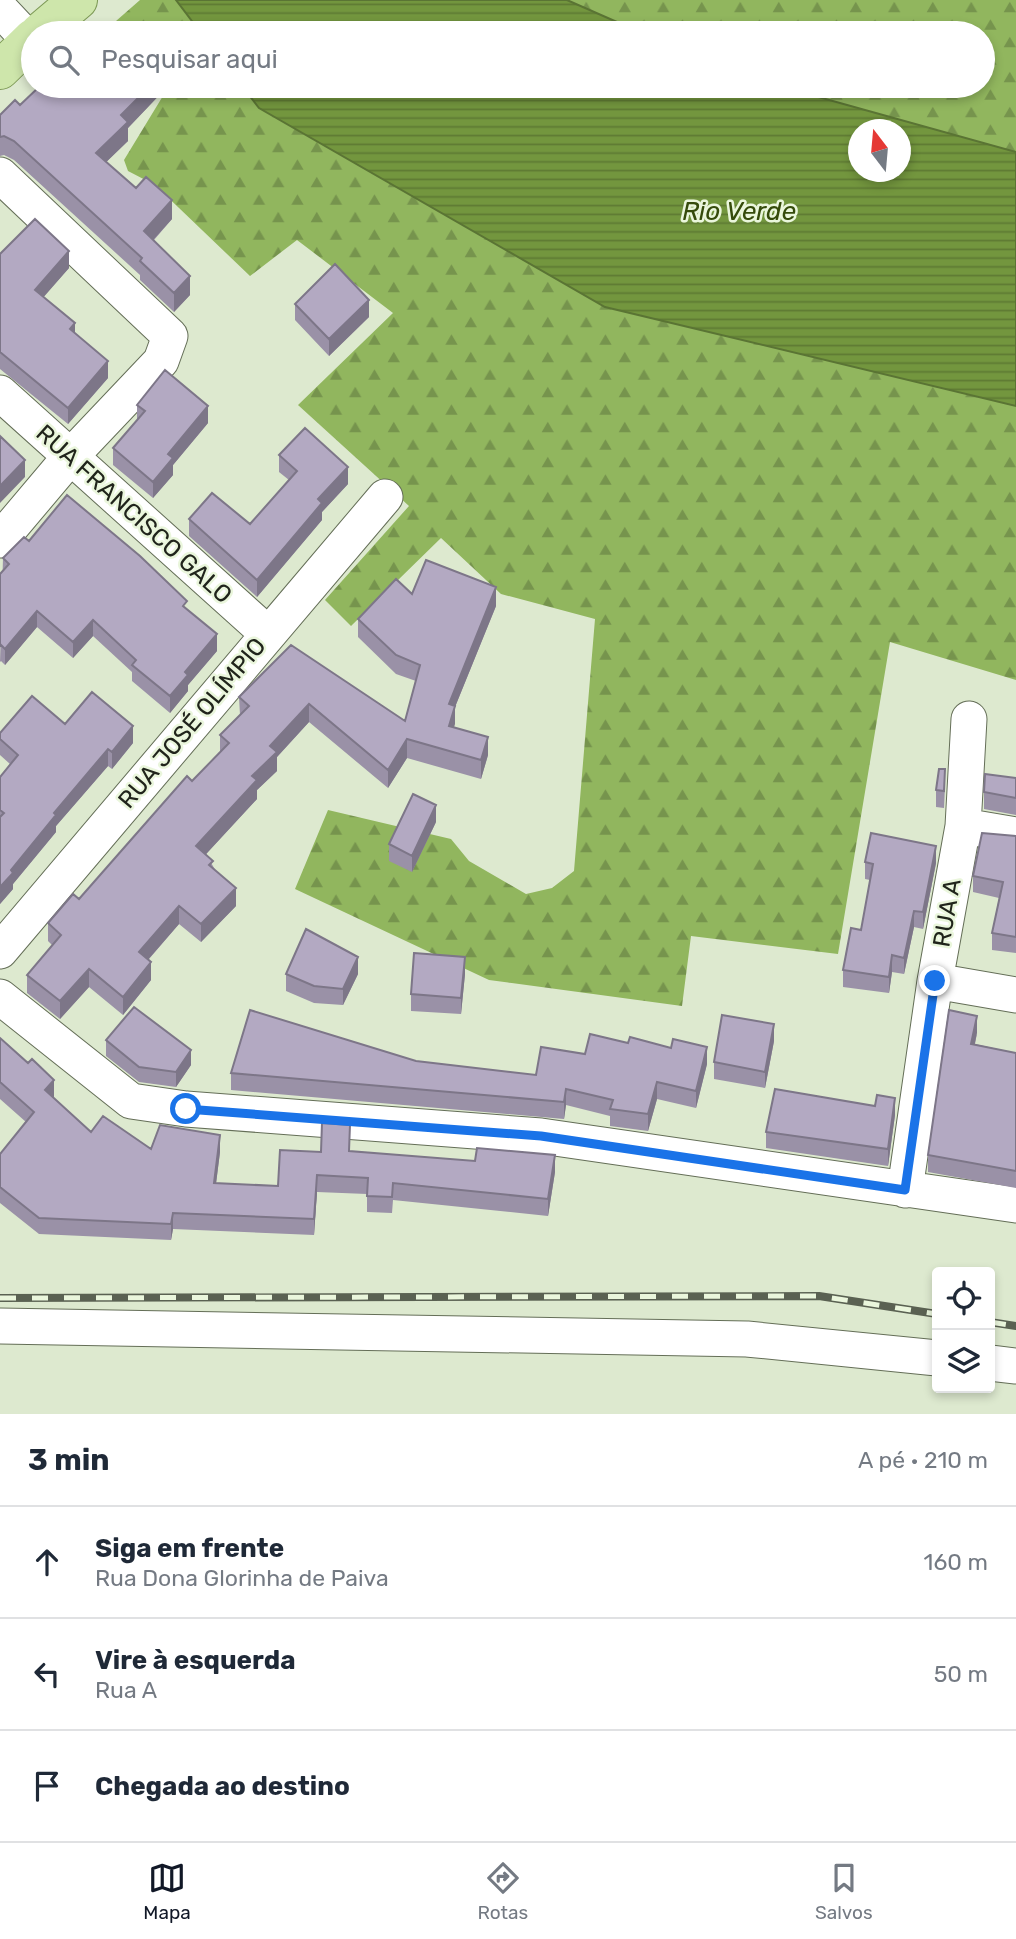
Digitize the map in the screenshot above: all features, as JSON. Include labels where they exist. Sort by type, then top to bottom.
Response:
[{"type":"main road","points":[[53,21],[78,0]]},
{"type":"main road","points":[[0,69],[21,49]]},
{"type":"street","points":[[0,9],[21,26]]},
{"type":"street","points":[[0,175],[170,336],[161,361],[70,457],[0,540]]},
{"type":"street","name":"RUA FRANCISCO GALO","points":[[0,393],[268,634]]},
{"type":"street","name":"RUA JOSÉ OLÍMPIO","points":[[0,951],[385,497]]},
{"type":"street","name":"RUA A","points":[[905,1190],[935,981],[963,826],[969,719]]},
{"type":"street","points":[[963,826],[1016,835]]},
{"type":"street","points":[[935,981],[1016,995]]},
{"type":"street","points":[[0,997],[131,1101],[186,1109],[541,1136],[1016,1205]]},
{"type":"street","points":[[0,1326],[747,1339],[932,1358]]},
{"type":"street","points":[[995,1364],[1016,1366]]},
{"type":"green space","points":[[140,0],[176,0],[192,21],[116,21]]},
{"type":"green space","points":[[567,0],[1016,0],[1016,152],[911,123],[911,119],[898,119],[822,98],[995,98],[995,21],[615,21]]},
{"type":"green space","points":[[162,98],[251,98],[259,108],[605,307],[1016,406],[1016,680],[890,642],[838,954],[691,936],[682,1006],[489,980],[295,889],[328,810],[451,839],[469,861],[526,894],[552,888],[574,871],[595,619],[501,594],[441,538],[351,626],[325,600],[409,506],[298,405],[393,313],[297,240],[250,276],[155,185],[128,171],[124,160]]},
{"type":"water","points":[[176,0],[567,0],[615,21],[192,21]]},
{"type":"water","name":"Rio Verde","points":[[251,98],[822,98],[898,119],[848,119],[848,182],[911,182],[911,123],[1016,152],[1016,406],[605,307],[259,108]]},
{"type":"building","points":[[27,98],[138,98],[121,115],[128,122],[96,153],[136,188],[146,177],[172,200],[144,231],[190,276],[174,293],[140,261],[142,258],[14,141],[0,137],[0,115],[15,100],[20,105]]},
{"type":"building","points":[[35,219],[69,251],[35,290],[75,323],[70,329],[108,361],[68,408],[0,352],[0,254]]},
{"type":"building","points":[[335,264],[369,300],[329,339],[295,304]]},
{"type":"building","points":[[165,370],[208,406],[168,454],[173,458],[153,482],[113,448],[145,411],[137,405]]},
{"type":"building","points":[[305,428],[348,467],[318,499],[322,503],[257,580],[189,519],[212,493],[250,524],[297,471],[279,455]]},
{"type":"building","points":[[0,436],[25,460],[0,486]]},
{"type":"building","points":[[67,495],[140,556],[187,601],[183,606],[217,634],[185,672],[188,675],[170,696],[132,665],[136,660],[93,620],[73,642],[37,611],[5,649],[0,646],[0,574],[9,564],[3,558],[24,537],[29,541]]},
{"type":"building","points":[[426,560],[496,587],[449,704],[455,706],[449,726],[488,737],[481,760],[407,739],[388,770],[309,704],[270,746],[277,752],[252,776],[257,780],[196,846],[213,861],[209,865],[236,888],[201,924],[179,906],[139,952],[151,962],[123,997],[89,969],[60,1001],[27,975],[61,935],[48,923],[73,894],[79,899],[187,776],[192,781],[229,743],[220,735],[249,706],[239,697],[291,645],[405,721],[420,665],[396,655],[358,619],[396,579],[412,594]]},
{"type":"building","points":[[92,692],[133,726],[112,752],[108,749],[54,813],[56,815],[0,887],[0,817],[4,813],[0,810],[0,777],[18,755],[0,739],[0,733],[32,696],[65,724]]},
{"type":"building","points":[[939,769],[945,769],[944,791],[936,790]]},
{"type":"building","points":[[985,774],[1016,778],[1016,798],[984,792]]},
{"type":"building","points":[[413,794],[436,805],[412,856],[389,844]]},
{"type":"building","points":[[871,833],[936,846],[923,912],[914,911],[904,958],[892,955],[889,977],[843,970],[851,928],[861,930],[873,864],[865,862]]},
{"type":"building","points":[[982,833],[1016,836],[1016,937],[992,933],[1003,882],[973,876]]},
{"type":"building","points":[[306,929],[358,957],[343,989],[314,986],[286,974]]},
{"type":"building","points":[[414,953],[465,957],[461,998],[411,994]]},
{"type":"building","points":[[134,1007],[191,1050],[176,1072],[139,1067],[106,1040]]},
{"type":"building","points":[[250,1010],[416,1061],[536,1075],[541,1047],[585,1054],[590,1034],[628,1043],[630,1037],[671,1048],[673,1039],[707,1047],[696,1091],[657,1082],[648,1114],[610,1109],[613,1100],[566,1089],[564,1102],[231,1073]]},
{"type":"building","points":[[949,1010],[977,1016],[971,1044],[1016,1053],[1016,1171],[928,1155]]},
{"type":"building","points":[[722,1015],[774,1024],[765,1072],[714,1062]]},
{"type":"building","points":[[0,1038],[28,1063],[32,1059],[54,1080],[45,1090],[91,1132],[103,1116],[151,1149],[160,1125],[220,1135],[214,1183],[278,1186],[280,1150],[321,1152],[322,1123],[350,1125],[349,1151],[475,1161],[477,1148],[555,1155],[548,1199],[393,1183],[392,1197],[367,1196],[368,1178],[317,1175],[314,1219],[173,1213],[171,1224],[39,1218],[0,1187],[0,1154],[34,1112],[0,1082]]},
{"type":"building","points":[[775,1089],[875,1106],[877,1095],[895,1098],[888,1149],[766,1132]]},
{"type":"railway","points":[[0,1298],[819,1296],[932,1313]]},
{"type":"railway","points":[[995,1323],[1016,1326]]},
{"type":"route","points":[[186,1109],[541,1136],[905,1190],[935,981]]}]
